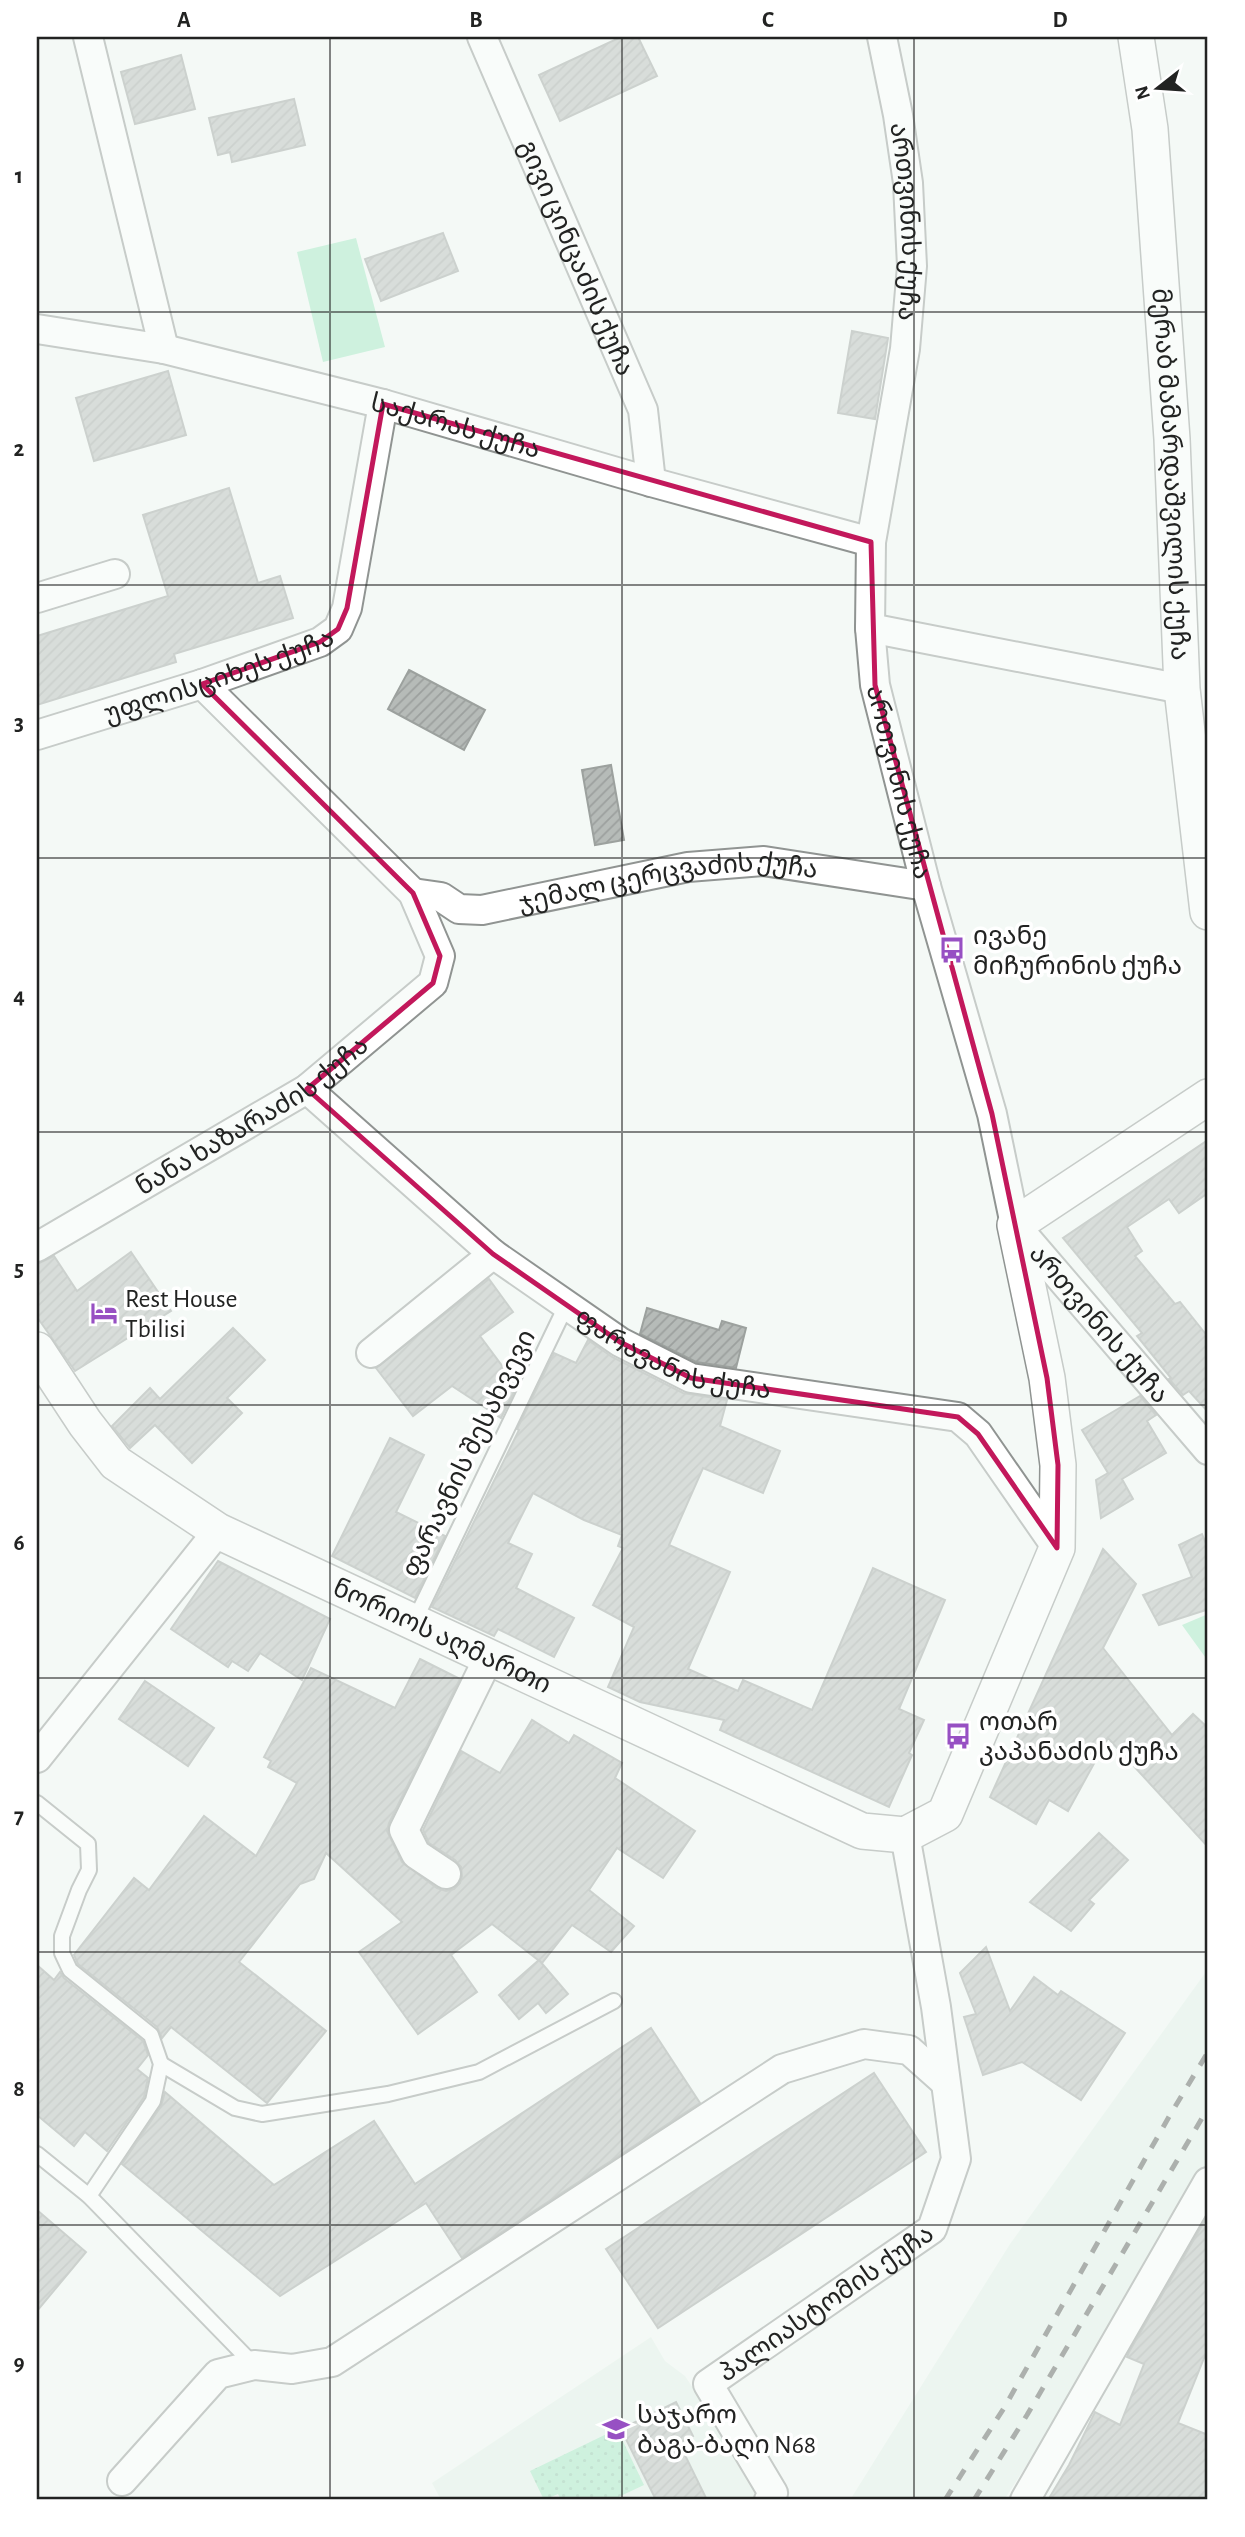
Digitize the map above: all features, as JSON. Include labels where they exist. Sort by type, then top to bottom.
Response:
[{"type":"street","points":[[88,37],[164,349]]},
{"type":"street","name":"გივი ცინცაძის ქუჩა","points":[[482,37],[643,410],[651,482]]},
{"type":"street","name":"ართვინის ქუჩა","points":[[882,37],[898,114],[908,183],[912,266],[905,349],[871,542],[870,628],[875,685],[926,886],[992,1114],[1015,1225],[1208,1450]]},
{"type":"street","name":"მერაბ მამარდაშვილის ქუჩა","points":[[1136,37],[1151,143],[1172,439],[1182,689],[1208,912]]},
{"type":"street","name":"საქარას ქუჩა","points":[[37,330],[164,349],[383,404],[651,482],[871,542]]},
{"type":"street","name":"უფლისციხეს ქუჩა","points":[[37,735],[202,684],[320,642],[338,629],[347,608],[383,404]]},
{"type":"street","points":[[37,598],[115,575]]},
{"type":"street","points":[[870,628],[1182,689]]},
{"type":"street","points":[[202,684],[413,893]]},
{"type":"street","name":"ჯემალ ცერცვაძის ქუჩა","points":[[413,893],[441,897],[459,909],[482,910],[688,867],[764,861],[926,886]]},
{"type":"street","name":"ნანა ხაზარაძის ქუჩა","points":[[37,1247],[307,1089],[433,983],[440,956],[413,893]]},
{"type":"street","name":"ფარავანის ქუჩა","points":[[307,1089],[493,1254],[620,1342],[691,1378],[958,1417],[978,1434],[1058,1548]]},
{"type":"street","points":[[905,1835],[944,1814],[1058,1548],[1058,1465],[1050,1403],[1015,1225],[1208,1097]]},
{"type":"street","points":[[371,1353],[493,1254]]},
{"type":"street","name":"ნორიოს აღმართი","points":[[37,1350],[85,1423],[116,1463],[218,1531],[862,1831],[905,1835]]},
{"type":"street","points":[[37,1758],[218,1531]]},
{"type":"street","points":[[446,1874],[416,1854],[404,1830],[489,1657]]},
{"type":"street","name":"პალიასტომის ქუჩა","points":[[769,2500],[773,2493],[708,2384],[932,2229],[956,2159],[936,2007],[905,1835]]},
{"type":"street","points":[[122,2481],[218,2374],[254,2365],[292,2369],[332,2362],[782,2069],[864,2044],[909,2050],[945,2082]]},
{"type":"street","points":[[1024,2500],[1208,2182]]},
{"type":"lane","name":"ფარავნის შესახვევი","points":[[414,1622],[566,1306]]},
{"type":"lane","points":[[37,1803],[88,1844],[89,1870],[62,1936],[62,1953],[70,1970],[151,2035],[161,2064],[153,2101],[89,2196]]},
{"type":"lane","points":[[161,2064],[234,2108],[262,2114],[388,2094],[479,2073],[614,2001]]},
{"type":"lane","points":[[37,2154],[89,2196],[254,2365]]},
{"type":"highlighted area","points":[[383,404],[871,542],[875,685],[992,1114],[1047,1378],[1058,1465],[1057,1548],[978,1434],[958,1417],[691,1378],[620,1342],[493,1254],[307,1089],[433,983],[440,956],[413,893],[202,684],[320,642],[338,629],[347,608]]},
{"type":"shaded area","points":[[1208,1969],[1208,2177],[1188,2217],[1004,2500],[850,2500],[1010,2244]]},
{"type":"shaded area","name":"საჯარო ბაგა-ბაღი N68","points":[[651,2337],[665,2361],[685,2376],[764,2494],[760,2500],[441,2500],[432,2483]]},
{"type":"green space","points":[[356,238],[385,347],[323,362],[297,252]]},
{"type":"green space","points":[[1208,1614],[1208,1661],[1182,1625]]},
{"type":"green space","points":[[617,2429],[644,2485],[612,2500],[561,2500],[558,2494],[544,2500],[530,2471]]},
{"type":"building","points":[[621,37],[638,37],[657,76],[560,121],[539,75]]},
{"type":"building","points":[[181,55],[195,109],[135,124],[121,72]]},
{"type":"building","points":[[294,99],[305,145],[232,162],[230,152],[218,155],[209,118]]},
{"type":"building","points":[[443,233],[458,271],[381,301],[365,259]]},
{"type":"building","points":[[852,331],[888,338],[875,419],[838,413]]},
{"type":"building","points":[[168,371],[186,435],[94,461],[76,398]]},
{"type":"building","points":[[229,488],[258,583],[280,576],[293,618],[174,654],[176,662],[37,705],[37,636],[168,596],[143,515]]},
{"type":"building","points":[[409,670],[485,710],[464,750],[388,709]]},
{"type":"building","points":[[611,765],[624,840],[595,845],[582,770]]},
{"type":"building","points":[[1208,1140],[1208,1193],[1179,1213],[1169,1199],[1127,1227],[1142,1251],[1135,1256],[1175,1304],[1180,1302],[1208,1337],[1208,1412],[1189,1391],[1183,1395],[1169,1379],[1171,1378],[1137,1336],[1142,1333],[1063,1238]]},
{"type":"building","name":"Rest House Tbilisi","points":[[131,1252],[171,1311],[75,1371],[37,1317],[37,1264],[54,1256],[77,1291]]},
{"type":"building","points":[[489,1279],[513,1312],[480,1336],[517,1386],[501,1418],[452,1386],[413,1416],[376,1368]]},
{"type":"building","points":[[647,1308],[719,1330],[722,1321],[746,1328],[736,1368],[696,1362],[640,1334]]},
{"type":"building","points":[[233,1328],[265,1360],[227,1398],[242,1413],[192,1463],[155,1425],[130,1448],[112,1426],[150,1388],[160,1399]]},
{"type":"building","points":[[588,1340],[612,1357],[683,1393],[727,1400],[720,1426],[780,1451],[763,1493],[703,1468],[669,1545],[730,1572],[688,1669],[738,1691],[743,1680],[812,1710],[873,1568],[945,1600],[899,1709],[924,1720],[889,1807],[720,1730],[724,1720],[640,1702],[608,1687],[634,1627],[593,1605],[623,1548],[618,1546],[622,1535],[584,1520],[533,1493],[508,1543],[532,1554],[516,1588],[574,1618],[554,1657],[498,1629],[494,1636],[432,1607],[554,1353],[576,1363]]},
{"type":"building","points":[[1140,1396],[1156,1415],[1147,1421],[1166,1453],[1122,1479],[1133,1499],[1101,1518],[1096,1480],[1108,1473],[1082,1430]]},
{"type":"building","points":[[390,1438],[424,1455],[396,1512],[445,1536],[415,1598],[332,1556]]},
{"type":"building","points":[[1202,1534],[1208,1549],[1208,1614],[1206,1610],[1159,1625],[1143,1595],[1192,1577],[1179,1545]]},
{"type":"building","points":[[1103,1549],[1136,1584],[1103,1648],[1172,1735],[1193,1714],[1208,1728],[1208,1847],[1108,1738],[1068,1811],[1049,1800],[1036,1824],[990,1797]]},
{"type":"building","points":[[218,1561],[330,1619],[302,1680],[260,1653],[248,1671],[232,1661],[228,1667],[171,1629]]},
{"type":"building","points":[[420,1659],[460,1679],[387,1831],[402,1862],[437,1888],[446,1891],[454,1889],[460,1883],[461,1867],[429,1843],[423,1830],[461,1751],[500,1773],[532,1720],[569,1743],[574,1735],[622,1763],[615,1778],[695,1831],[663,1878],[617,1848],[589,1890],[634,1926],[611,1952],[572,1925],[542,1963],[492,1924],[451,1955],[477,1992],[418,2034],[359,1952],[402,1922],[326,1853],[314,1879],[300,1884],[239,1962],[326,2031],[267,2103],[171,2027],[162,2038],[157,2027],[78,1964],[74,1955],[134,1878],[149,1890],[204,1816],[256,1856],[297,1783],[268,1767],[271,1761],[264,1757],[311,1668],[395,1708]]},
{"type":"building","points":[[145,1681],[214,1728],[188,1766],[119,1719]]},
{"type":"building","points":[[1099,1833],[1128,1860],[1089,1900],[1094,1904],[1071,1931],[1030,1902]]},
{"type":"building","points":[[986,1947],[1010,2011],[1034,1977],[1058,1995],[1061,1991],[1125,2033],[1081,2100],[1022,2062],[983,2075],[964,2017],[976,2014],[960,1973]]},
{"type":"building","points":[[539,1960],[568,1994],[546,2013],[538,2003],[519,2019],[499,1995]]},
{"type":"building","points":[[37,1965],[54,1980],[60,1972],[143,2041],[148,2055],[137,2069],[148,2078],[144,2097],[107,2151],[85,2132],[74,2146],[37,2115]]},
{"type":"building","points":[[651,2028],[700,2103],[462,2258],[426,2203],[280,2296],[122,2164],[161,2106],[165,2092],[274,2185],[374,2121],[415,2184]]},
{"type":"building","points":[[874,2073],[926,2152],[658,2328],[606,2249]]},
{"type":"building","points":[[37,2210],[86,2252],[37,2311]]},
{"type":"building","points":[[1208,2215],[1208,2348],[1178,2423],[1208,2435],[1208,2500],[1048,2500],[1095,2412],[1120,2425],[1144,2364],[1127,2357],[1129,2352]]},
{"type":"building","points":[[676,2402],[693,2436],[679,2443],[707,2500],[656,2500],[621,2429]]},
{"type":"railway","points":[[945,2500],[1004,2408],[1208,2052]]},
{"type":"railway","points":[[974,2500],[1208,2108]]},
{"type":"place","name":"ივანე მიჩურინის ქუჩა","points":[[952,950]]},
{"type":"place","name":"Rest House Tbilisi","points":[[104,1313]]},
{"type":"place","name":"ოთარ კაპანაძის ქუჩა","points":[[958,1736]]},
{"type":"place","name":"საჯარო ბაგა-ბაღი N68","points":[[616,2429]]}]
